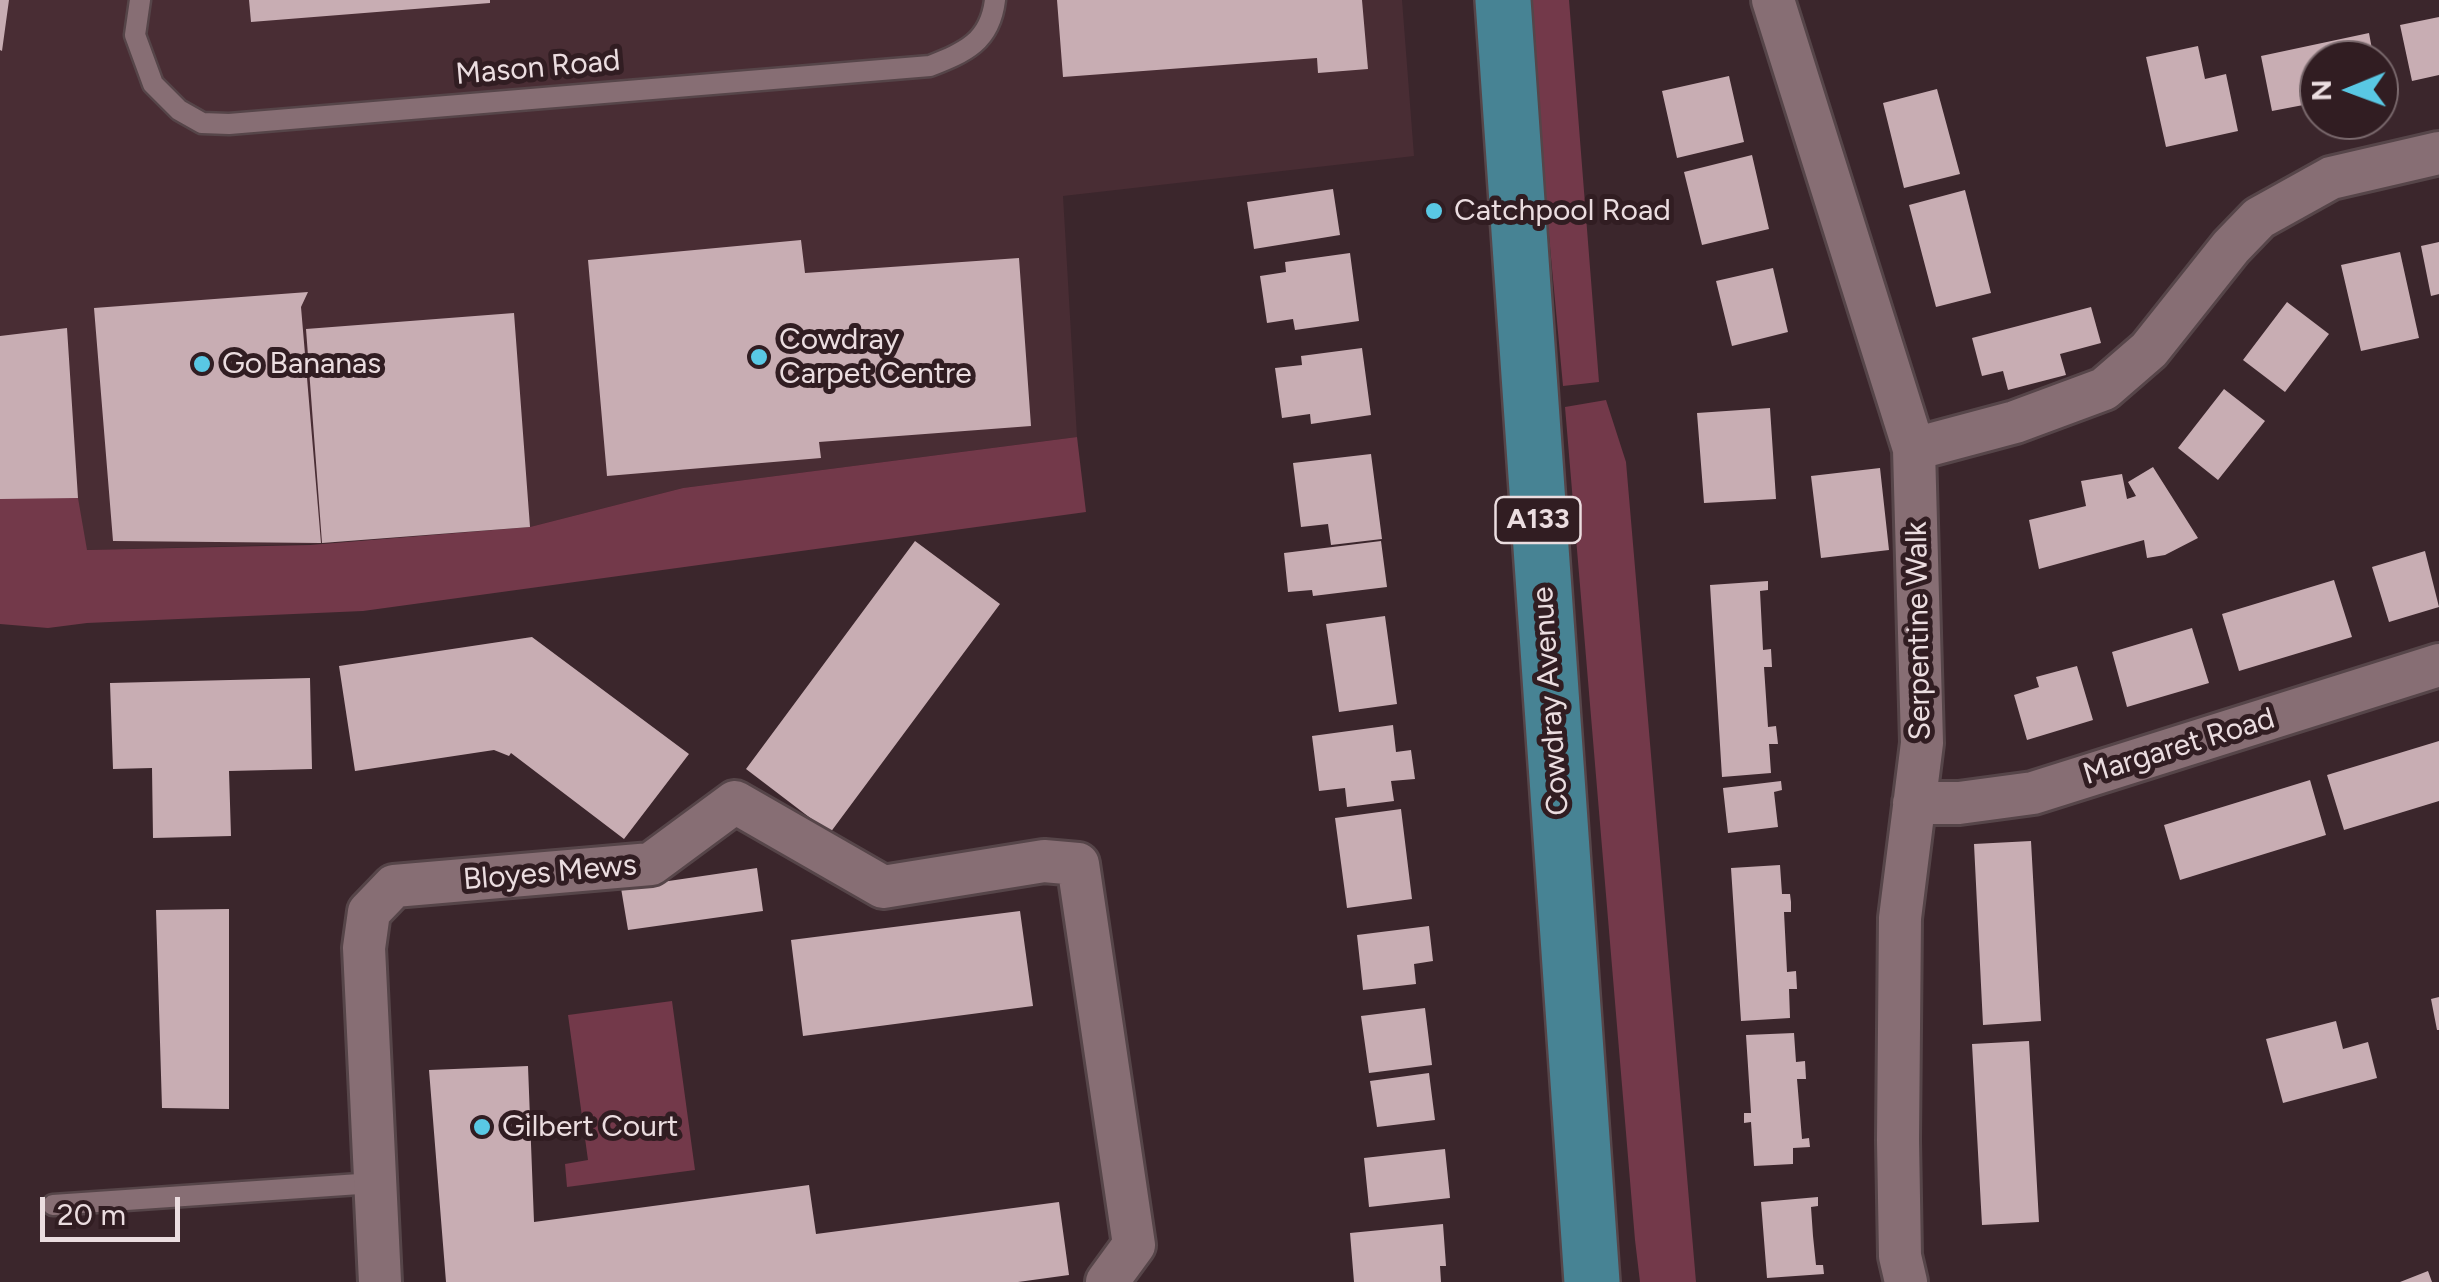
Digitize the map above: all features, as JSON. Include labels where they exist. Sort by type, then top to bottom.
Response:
[{"type":"main road","name":"Cowdray Avenue","points":[[1503,0],[1592,1282]]},
{"type":"street","name":"Serpentine Walk","points":[[1773,0],[1914,448],[1922,742],[1900,918],[1900,1256],[1906,1282]]},
{"type":"street","points":[[1914,448],[2016,422],[2104,389],[2149,350],[2231,247],[2260,218],[2330,178],[2439,153]]},
{"type":"street","name":"Margaret Road","points":[[1914,803],[1959,803],[2033,793],[2439,665]]},
{"type":"street","name":"Bloyes Mews","points":[[374,1183],[364,948],[369,912],[394,886],[652,864],[736,802],[883,887],[1044,861],[1078,864],[1134,1245],[1108,1282]]},
{"type":"street","points":[[374,1183],[380,1282]]},
{"type":"lane","name":"Mason Road","points":[[140,0],[135,35],[153,84],[179,110],[202,124],[230,124],[930,66],[971,49],[994,14],[995,0]]},
{"type":"lane","points":[[53,1205],[374,1183]]},
{"type":"shaded area","points":[[0,0],[1402,0],[1414,156],[1063,196],[1077,437],[683,488],[530,527],[312,544],[87,550],[0,498]]},
{"type":"shaded area","points":[[1527,0],[1569,0],[1599,382],[1563,386]]},
{"type":"shaded area","points":[[1606,400],[1626,462],[1696,1282],[1640,1282],[1635,1240],[1565,407]]},
{"type":"shaded area","points":[[1077,437],[1086,512],[363,611],[48,628],[0,624],[0,498],[78,498],[87,550],[310,545],[530,527],[683,488]]},
{"type":"shaded area","points":[[672,1001],[695,1170],[567,1187],[565,1164],[588,1160],[568,1015]]},
{"type":"building","points":[[0,0],[9,0],[2,51],[0,50]]},
{"type":"building","points":[[249,0],[490,0],[490,3],[251,22]]},
{"type":"building","points":[[1057,0],[1362,0],[1368,69],[1318,73],[1317,58],[1063,77]]},
{"type":"building","points":[[2439,17],[2439,75],[2412,81],[2400,25]]},
{"type":"building","points":[[2369,33],[2370,40],[2336,40]]},
{"type":"building","points":[[2198,46],[2205,79],[2226,74],[2238,131],[2166,147],[2146,57]]},
{"type":"building","points":[[2299,48],[2299,106],[2272,111],[2261,56]]},
{"type":"building","points":[[1729,76],[1744,142],[1677,158],[1662,91]]},
{"type":"building","points":[[1937,89],[1960,174],[1904,188],[1883,103]]},
{"type":"building","points":[[1752,155],[1769,229],[1702,245],[1684,172]]},
{"type":"building","points":[[1333,189],[1340,235],[1254,249],[1247,202]]},
{"type":"building","points":[[1965,190],[1991,293],[1936,307],[1909,205]]},
{"type":"building","points":[[801,240],[805,273],[1019,258],[1031,426],[819,442],[821,458],[607,476],[588,260]]},
{"type":"building","points":[[2439,242],[2439,294],[2431,296],[2421,246]]},
{"type":"building","points":[[2400,252],[2419,338],[2361,351],[2341,265]]},
{"type":"building","points":[[1350,253],[1359,321],[1295,330],[1293,319],[1267,323],[1260,276],[1286,272],[1285,262]]},
{"type":"building","points":[[1773,268],[1788,332],[1732,346],[1716,281]]},
{"type":"building","name":"Go Bananas","points":[[308,292],[301,307],[321,543],[113,541],[94,308]]},
{"type":"building","points":[[2287,302],[2329,334],[2285,392],[2243,360]]},
{"type":"building","points":[[2091,307],[2101,343],[2060,354],[2066,375],[2008,390],[2003,371],[1982,376],[1972,338]]},
{"type":"building","points":[[514,313],[530,527],[322,543],[306,329]]},
{"type":"building","points":[[67,328],[78,498],[0,499],[0,336]]},
{"type":"building","points":[[1362,348],[1371,415],[1311,424],[1310,414],[1282,418],[1275,368],[1302,365],[1301,356]]},
{"type":"building","points":[[2224,389],[2265,421],[2218,480],[2178,448]]},
{"type":"building","points":[[1770,408],[1776,499],[1704,503],[1697,413]]},
{"type":"building","points":[[1371,454],[1382,539],[1331,545],[1328,524],[1301,527],[1293,463]]},
{"type":"building","points":[[2153,467],[2198,538],[2165,555],[2147,558],[2144,540],[2039,569],[2029,520],[2086,506],[2081,481],[2122,474],[2127,499],[2136,496],[2128,482]]},
{"type":"building","points":[[1880,468],[1889,550],[1821,558],[1811,476]]},
{"type":"building","points":[[915,541],[1000,604],[830,833],[746,769]]},
{"type":"building","points":[[1381,541],[1387,587],[1313,596],[1312,590],[1288,592],[1284,553]]},
{"type":"building","points":[[2425,551],[2439,607],[2389,622],[2372,567]]},
{"type":"building","points":[[2334,580],[2352,637],[2239,671],[2222,614]]},
{"type":"building","points":[[1768,581],[1768,590],[1760,591],[1763,650],[1771,649],[1772,667],[1764,667],[1768,727],[1776,726],[1778,744],[1769,744],[1771,773],[1722,777],[1710,585]]},
{"type":"building","points":[[1385,616],[1397,704],[1339,712],[1326,624]]},
{"type":"building","points":[[2192,628],[2209,683],[2127,707],[2112,652]]},
{"type":"building","points":[[532,637],[689,754],[624,839],[511,753],[509,756],[494,750],[355,771],[339,666]]},
{"type":"building","points":[[2077,666],[2093,720],[2027,740],[2014,695],[2039,687],[2036,677]]},
{"type":"building","points":[[310,678],[312,769],[229,771],[231,836],[153,838],[152,768],[113,769],[110,683]]},
{"type":"building","points":[[1393,725],[1396,752],[1411,750],[1415,779],[1391,781],[1394,801],[1347,807],[1345,788],[1319,791],[1312,736]]},
{"type":"building","points":[[2439,741],[2439,801],[2344,830],[2327,775]]},
{"type":"building","points":[[2310,780],[2326,835],[2180,880],[2164,825]]},
{"type":"building","points":[[1781,781],[1782,790],[1774,792],[1778,827],[1728,833],[1723,788]]},
{"type":"building","points":[[1401,809],[1412,899],[1347,908],[1335,818]]},
{"type":"building","points":[[2031,841],[2041,1021],[1983,1025],[1974,844]]},
{"type":"building","points":[[1780,865],[1782,894],[1790,894],[1791,902],[1791,912],[1784,912],[1787,972],[1796,971],[1797,989],[1789,989],[1790,1018],[1741,1021],[1731,868]]},
{"type":"building","points":[[757,868],[763,911],[628,930],[621,888]]},
{"type":"building","points":[[229,909],[229,1109],[162,1108],[156,910]]},
{"type":"building","points":[[1020,911],[1033,1006],[803,1036],[791,940]]},
{"type":"building","points":[[1429,926],[1433,961],[1414,964],[1416,984],[1363,990],[1357,935]]},
{"type":"building","points":[[2439,997],[2439,1030],[2437,1030],[2431,999]]},
{"type":"building","points":[[1425,1008],[1432,1065],[1369,1073],[1361,1016]]},
{"type":"building","points":[[2336,1021],[2343,1049],[2368,1042],[2377,1078],[2283,1103],[2266,1039]]},
{"type":"building","points":[[1794,1033],[1796,1062],[1805,1061],[1806,1079],[1797,1079],[1802,1139],[1809,1138],[1810,1147],[1793,1148],[1793,1164],[1754,1166],[1751,1122],[1744,1123],[1744,1113],[1751,1113],[1746,1035]]},
{"type":"building","points":[[2029,1041],[2039,1222],[1982,1225],[1972,1044]]},
{"type":"building","name":"Gilbert Court","points":[[528,1066],[534,1222],[809,1185],[816,1234],[1059,1202],[1069,1275],[1018,1282],[446,1282],[429,1070]]},
{"type":"building","points":[[1429,1073],[1435,1120],[1377,1127],[1370,1081]]},
{"type":"building","points":[[1445,1149],[1450,1198],[1369,1207],[1364,1158]]},
{"type":"building","points":[[1818,1197],[1818,1206],[1811,1207],[1813,1236],[1816,1265],[1823,1265],[1824,1274],[1767,1278],[1761,1202]]},
{"type":"building","points":[[1443,1224],[1446,1266],[1440,1266],[1441,1282],[1354,1282],[1350,1233]]},
{"type":"building","points":[[2428,1271],[2432,1282],[2400,1282]]},
{"type":"place","name":"Catchpool Road","points":[[1434,211]]},
{"type":"place","name":"Cowdray Carpet Centre","points":[[759,357]]},
{"type":"place","name":"Go Bananas","points":[[202,364]]},
{"type":"place","name":"Gilbert Court","points":[[482,1127]]}]
